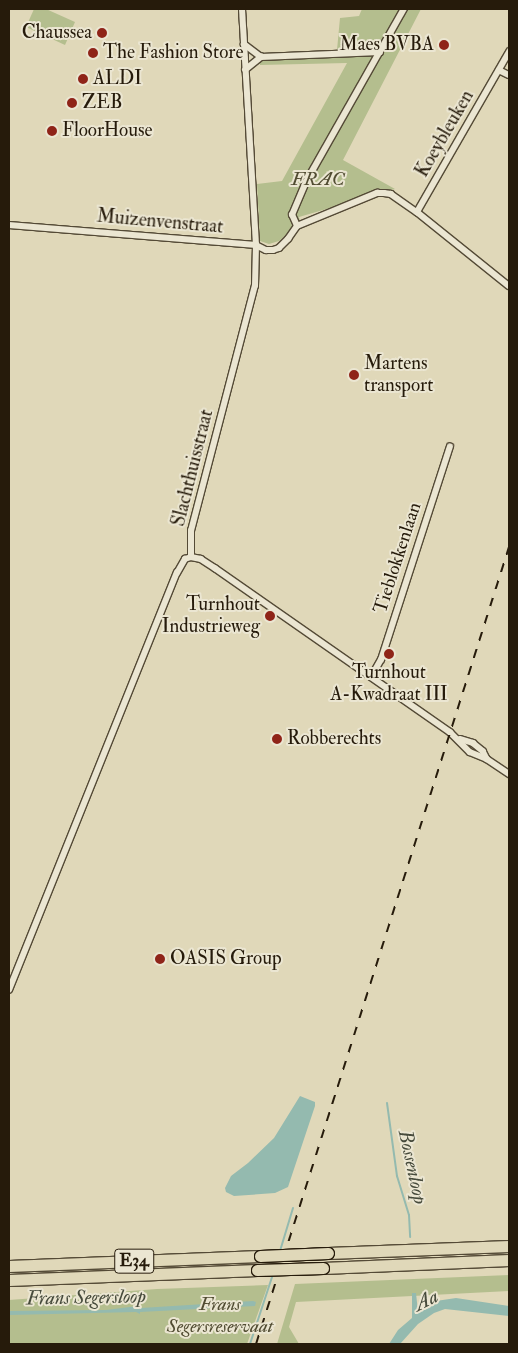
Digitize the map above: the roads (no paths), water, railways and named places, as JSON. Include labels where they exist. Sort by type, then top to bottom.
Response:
[{"type":"highway","name":"E34","points":[[9,1266],[509,1246]]},
{"type":"highway","name":"E34","points":[[9,1280],[509,1260]]},
{"type":"street","name":"Slachthuisstraat","points":[[192,557],[191,531],[255,286],[256,245],[242,9]]},
{"type":"street","points":[[297,226],[292,215],[306,182],[404,9]]},
{"type":"street","points":[[244,44],[261,57]]},
{"type":"street","points":[[245,70],[261,57],[380,52]]},
{"type":"street","name":"Koeybleuken","points":[[417,212],[509,52]]},
{"type":"street","points":[[499,70],[509,75]]},
{"type":"street","name":"Muizenvenstraat","points":[[9,225],[256,245],[266,250],[279,248],[297,226],[377,194],[391,194],[417,212],[509,286]]},
{"type":"street","name":"Tieblokkenlaan","points":[[371,677],[381,660],[450,447]]},
{"type":"street","points":[[9,990],[177,573],[185,559],[192,557],[201,559],[215,568],[460,739],[470,752],[487,759],[509,774]]},
{"type":"street","points":[[460,739],[473,743],[483,751],[487,759]]},
{"type":"water","points":[[300,1096],[315,1102],[315,1106],[288,1187],[275,1193],[234,1196],[226,1192],[225,1188],[231,1176],[248,1163],[274,1138]]},
{"type":"water","points":[[412,1293],[416,1293],[418,1312],[436,1301],[456,1298],[509,1306],[509,1316],[445,1309],[434,1313],[418,1324],[400,1344],[389,1344],[398,1330],[412,1318]]},
{"type":"water","points":[[256,1302],[255,1306],[140,1312],[140,1314],[136,1312],[9,1315],[9,1311],[106,1310],[138,1306],[141,1308]]},
{"type":"waterway","name":"Bossenloop","points":[[387,1103],[397,1176],[409,1215],[410,1237]]},
{"type":"waterway","points":[[280,1251],[293,1208]]},
{"type":"waterway","points":[[250,1344],[273,1274]]},
{"type":"railway","points":[[256,1344],[509,547]]},
{"type":"place","name":"Chaussea","points":[[102,33]]},
{"type":"place","name":"Maes BVBA","points":[[444,45]]},
{"type":"place","name":"The Fashion Store","points":[[93,53]]},
{"type":"place","name":"ALDI","points":[[83,79]]},
{"type":"place","name":"ZEB","points":[[72,103]]},
{"type":"place","name":"FloorHouse","points":[[52,131]]},
{"type":"place","name":"Martens transport","points":[[354,375]]},
{"type":"place","name":"Turnhout Industrieweg","points":[[270,616]]},
{"type":"place","name":"Turnhout A-Kwadraat III","points":[[389,654]]},
{"type":"place","name":"Robberechts","points":[[277,739]]},
{"type":"place","name":"OASIS Group","points":[[160,959]]},
{"type":"park label","name":"FRAC","points":[[318,180]]},
{"type":"park label","name":"Frans Segersreservaat","points":[[220,1316]]},
{"type":"water label","name":"Frans Segersloop","points":[[86,1297]]},
{"type":"water label","name":"Aa","points":[[426,1300]]}]
